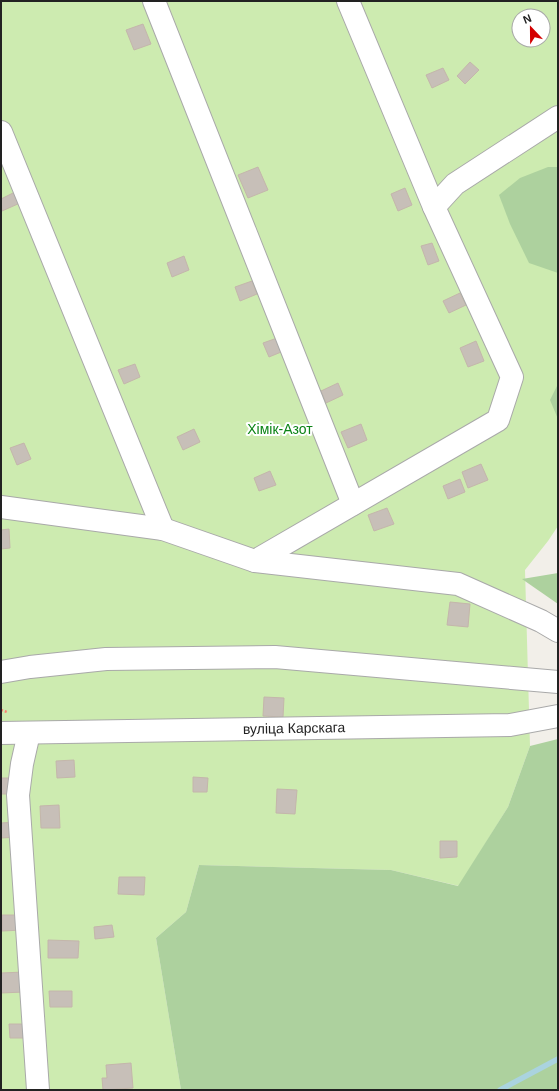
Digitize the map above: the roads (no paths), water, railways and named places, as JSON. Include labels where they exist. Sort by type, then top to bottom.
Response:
[{"type":"street","points":[[154,1],[353,504]]},
{"type":"street","points":[[255,561],[498,420],[512,377],[434,207],[348,1]]},
{"type":"street","points":[[434,207],[455,184],[558,117]]},
{"type":"street","points":[[1,132],[163,529]]},
{"type":"street","points":[[1,507],[163,529],[255,561],[458,584],[541,621],[558,631]]},
{"type":"street","points":[[1,672],[30,667],[106,659],[275,657],[558,682]]},
{"type":"street","name":"вуліца Карскага","points":[[1,733],[510,725],[558,716]]},
{"type":"street","points":[[29,733],[22,764],[18,795],[38,1090]]},
{"type":"waterway","points":[[500,1090],[558,1059]]},
{"type":"park label","name":"Хімік-Азот","points":[[280,429]]}]
